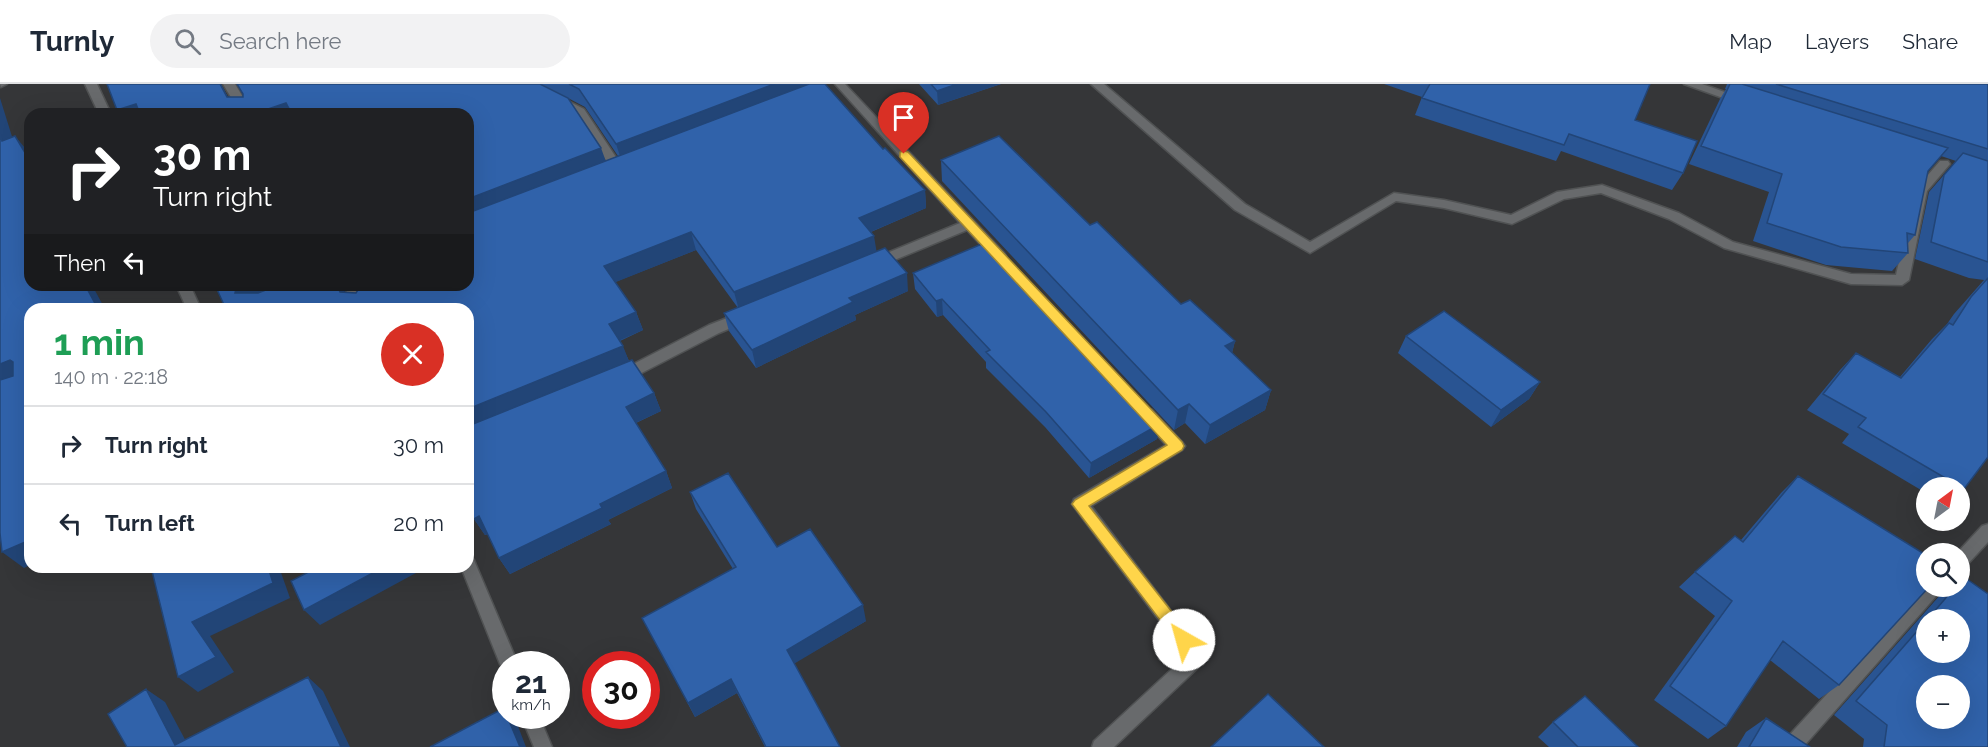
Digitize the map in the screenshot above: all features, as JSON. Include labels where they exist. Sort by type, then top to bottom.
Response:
[{"type":"street","points":[[91,84],[102,108]]},
{"type":"street","points":[[229,84],[243,108]]},
{"type":"street","points":[[1097,84],[1239,207],[1310,248],[1394,197],[1444,204],[1512,220],[1561,195],[1602,189],[1674,216],[1729,245],[1851,279],[1902,280],[1921,190],[1944,164]]},
{"type":"street","points":[[1690,84],[1756,105]]},
{"type":"street","points":[[837,86],[1009,267]]},
{"type":"street","points":[[544,93],[580,112],[619,171]]},
{"type":"street","points":[[858,270],[969,224]]},
{"type":"street","points":[[611,381],[714,329],[759,311]]},
{"type":"street","points":[[1101,747],[1197,657],[1080,504],[1177,446],[1137,404]]},
{"type":"street","points":[[1970,550],[1988,531]]},
{"type":"street","points":[[471,573],[504,651]]},
{"type":"street","points":[[1791,747],[1927,597]]},
{"type":"street","points":[[535,729],[543,747]]},
{"type":"building","points":[[107,84],[220,84],[227,97],[243,97],[237,84],[540,84],[568,98],[601,148],[474,197],[474,108],[289,108],[286,103],[271,108],[138,108],[136,104],[116,108]]},
{"type":"building","points":[[569,84],[774,84],[616,144],[579,89]]},
{"type":"building","points":[[809,84],[825,84],[883,149],[885,148],[925,190],[859,218],[874,236],[734,292],[691,232],[604,266],[636,312],[609,324],[623,346],[474,407],[474,303],[223,303],[218,291],[356,293],[357,291],[474,291],[474,211]]},
{"type":"building","points":[[931,84],[957,84],[937,91]]},
{"type":"building","points":[[1430,84],[1650,84],[1635,120],[1697,141],[1683,173],[1569,134],[1564,145],[1422,98]]},
{"type":"building","points":[[1730,84],[1742,84],[1948,148],[1928,171],[1915,235],[1907,233],[1908,253],[1841,247],[1767,223],[1782,174],[1701,146]]},
{"type":"building","points":[[1776,84],[1988,84],[1988,149]]},
{"type":"building","points":[[0,133],[2,141],[15,136],[24,151],[24,291],[88,291],[95,303],[24,303],[24,543],[2,552],[0,380],[13,376],[13,362],[10,360],[0,364]]},
{"type":"building","points":[[999,136],[1090,225],[1097,222],[1181,304],[1190,300],[1235,341],[1225,346],[1271,390],[1210,425],[1189,404],[1178,410],[941,160]]},
{"type":"building","points":[[1963,153],[1988,161],[1988,262],[1931,242],[1944,175]]},
{"type":"building","points":[[989,241],[1160,424],[1091,463],[1046,412],[986,352],[990,350],[942,299],[936,301],[913,273]]},
{"type":"building","points":[[885,248],[907,273],[849,298],[853,302],[752,350],[724,313]]},
{"type":"building","points":[[1988,278],[1988,457],[1970,481],[1970,477],[1943,477],[1858,427],[1866,418],[1823,394],[1856,353],[1901,378],[1949,323],[1953,325],[1971,297]]},
{"type":"building","points":[[1444,311],[1540,382],[1501,410],[1406,336]]},
{"type":"building","points":[[632,360],[654,393],[626,407],[666,471],[600,504],[602,508],[499,558],[479,516],[474,519],[474,424]]},
{"type":"building","points":[[728,473],[777,547],[810,529],[863,605],[787,650],[840,747],[766,747],[731,679],[688,703],[642,618],[736,567],[690,492]]},
{"type":"building","points":[[1798,476],[1916,549],[1916,597],[1920,597],[1839,685],[1783,641],[1726,726],[1670,686],[1732,601],[1695,572],[1735,536],[1743,542]]},
{"type":"building","points":[[152,573],[270,573],[273,583],[192,622],[216,657],[178,677]]},
{"type":"building","points":[[306,573],[373,573],[304,610],[291,581]]},
{"type":"building","points":[[1970,581],[1988,594],[1988,747],[1884,747],[1887,725],[1856,701],[1916,632],[1916,663],[1970,663],[1970,609],[1936,609],[1947,597],[1970,597]]},
{"type":"building","points":[[308,677],[341,747],[127,747],[108,714],[146,689],[175,745]]},
{"type":"building","points":[[1268,694],[1324,747],[1211,747]]},
{"type":"building","points":[[1585,696],[1638,747],[1578,747],[1553,722]]},
{"type":"building","points":[[492,714],[492,729],[512,729],[520,747],[430,747]]},
{"type":"building","points":[[1766,718],[1810,747],[1749,747]]},
{"type":"route","points":[[904,154],[1177,446],[1080,504],[1184,640]]}]
